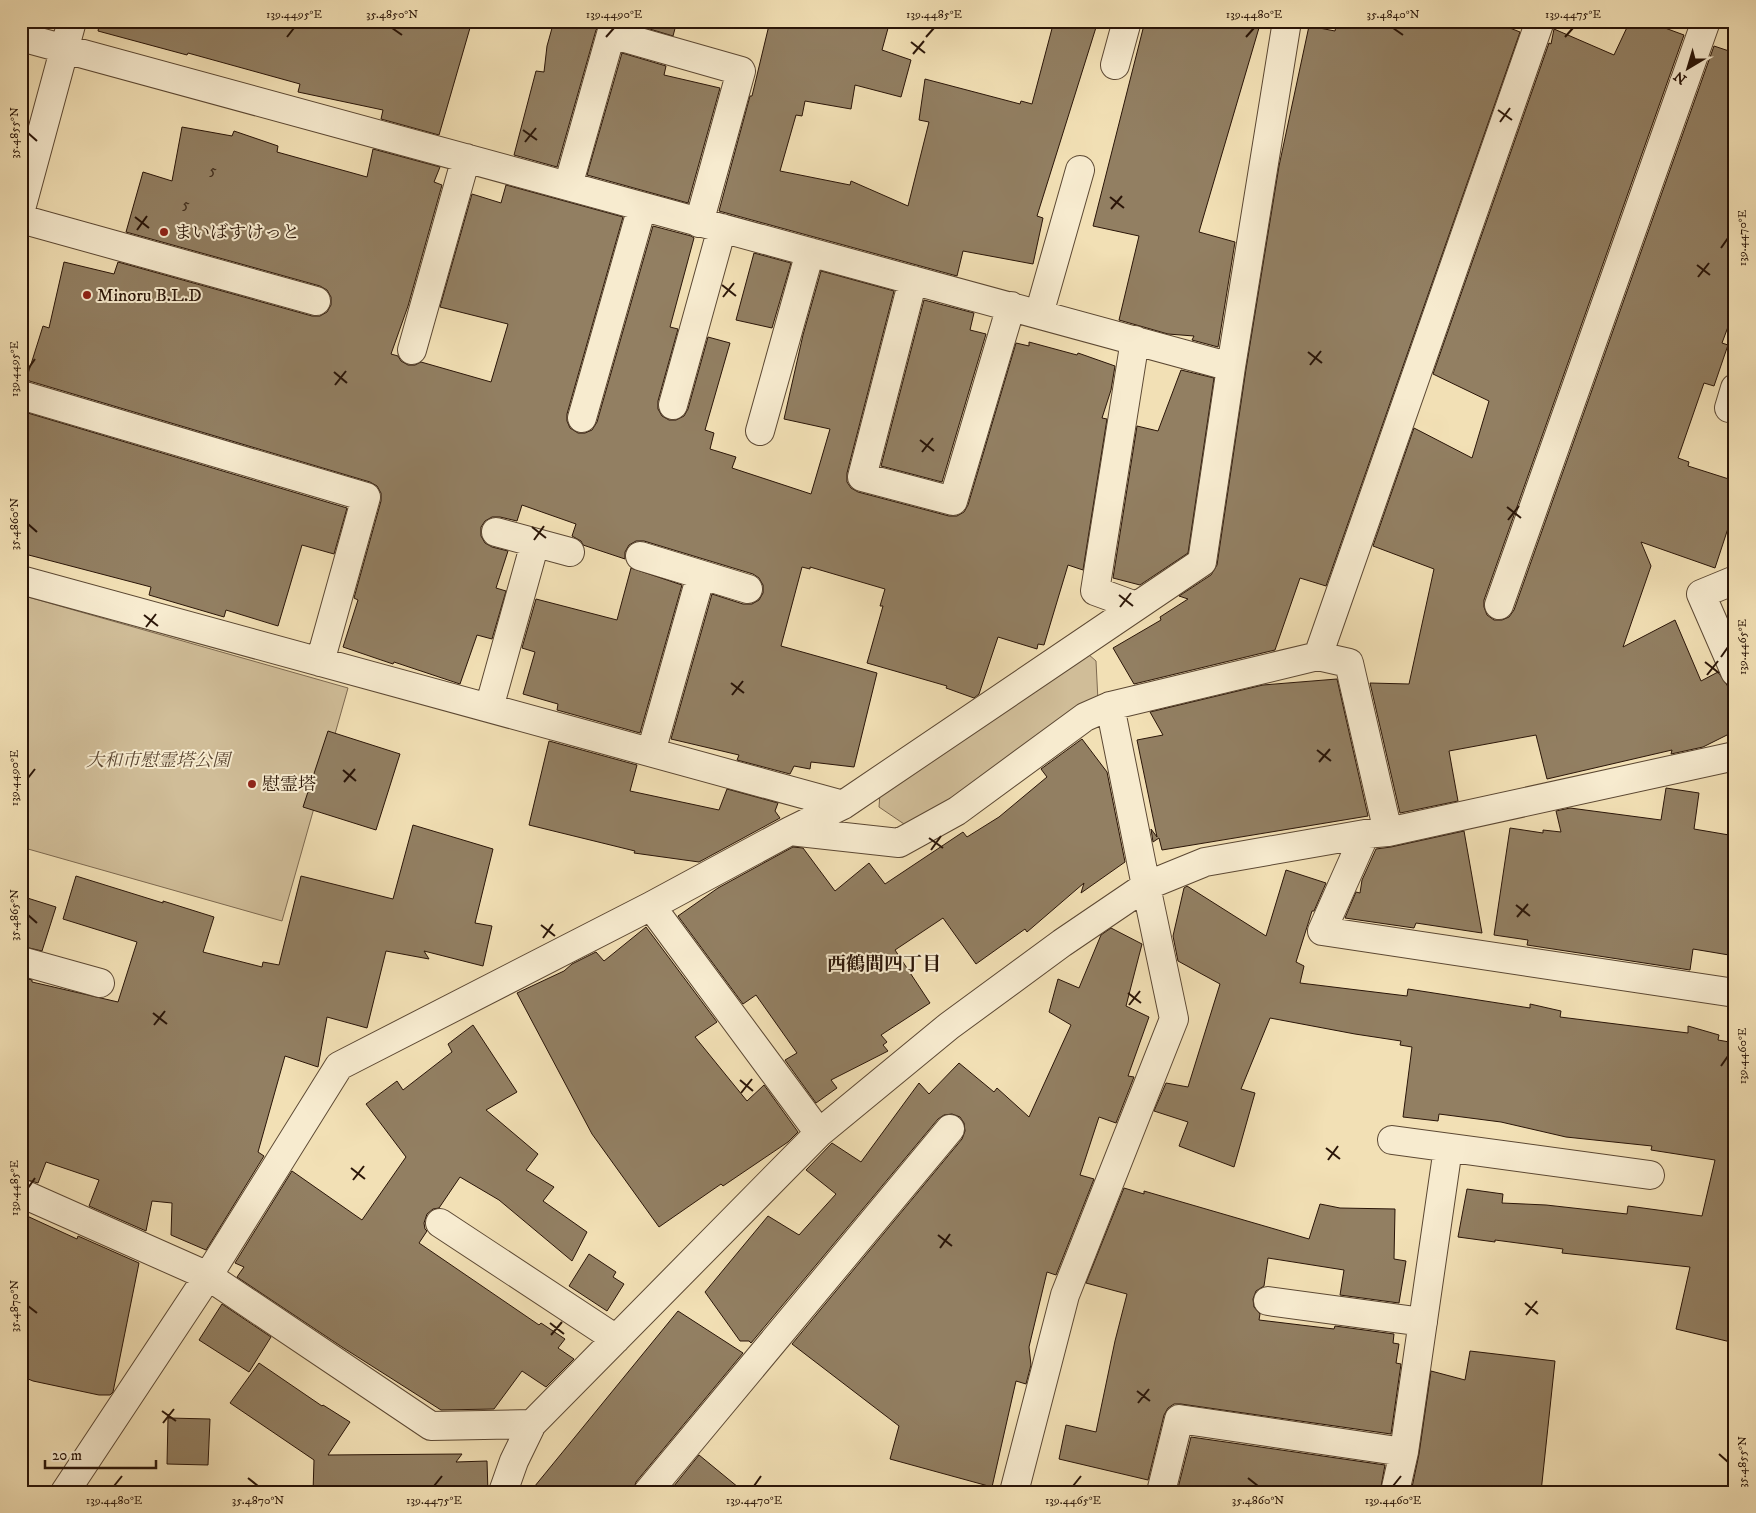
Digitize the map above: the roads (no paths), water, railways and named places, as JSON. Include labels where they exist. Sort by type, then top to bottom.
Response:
[{"type":"street","points":[[21,209],[72,21]]},
{"type":"street","points":[[1115,64],[1127,21]]},
{"type":"street","points":[[66,1492],[208,1276],[340,1066],[651,906],[843,804],[1202,562],[1231,367],[1287,21]]},
{"type":"street","points":[[1318,656],[1540,21]]},
{"type":"street","points":[[1499,605],[1706,21]]},
{"type":"street","points":[[568,186],[611,34],[740,71],[711,225],[673,405]]},
{"type":"street","points":[[21,37],[1231,367]]},
{"type":"street","points":[[412,350],[466,158]]},
{"type":"street","points":[[1038,314],[1080,170]]},
{"type":"street","points":[[582,418],[642,207]]},
{"type":"street","points":[[21,219],[316,301]]},
{"type":"street","points":[[760,431],[810,252]]},
{"type":"street","points":[[912,280],[862,477],[953,501],[1011,306]]},
{"type":"street","points":[[1135,340],[1095,591],[1136,606]]},
{"type":"street","points":[[21,395],[366,497],[320,662]]},
{"type":"street","points":[[496,532],[570,552]]},
{"type":"street","points":[[489,708],[534,543]]},
{"type":"street","points":[[640,556],[748,589]]},
{"type":"street","points":[[651,752],[702,574]]},
{"type":"street","points":[[21,580],[843,804]]},
{"type":"street","points":[[1735,580],[1700,594],[1735,672]]},
{"type":"street","points":[[790,831],[899,844],[957,811],[1085,717],[1110,706],[1318,656],[1349,663],[1376,833],[1322,931],[1735,993]]},
{"type":"street","points":[[1014,1492],[1065,1295],[1174,1019],[1110,706]]},
{"type":"street","points":[[503,1492],[514,1461],[532,1424],[819,1133],[949,1026],[1062,943],[1146,886],[1205,862],[1376,833],[1733,758]]},
{"type":"street","points":[[651,906],[819,1133]]},
{"type":"street","points":[[21,961],[100,983]]},
{"type":"street","points":[[648,1492],[950,1129]]},
{"type":"street","points":[[1392,1140],[1650,1175]]},
{"type":"street","points":[[1395,1492],[1404,1452],[1448,1148]]},
{"type":"street","points":[[21,1193],[208,1276],[431,1426],[532,1424]]},
{"type":"street","points":[[440,1223],[616,1340]]},
{"type":"street","points":[[1268,1300],[1423,1322]]},
{"type":"street","points":[[1160,1492],[1179,1419],[1404,1452]]},
{"type":"place","name":"まいばすけっと","points":[[164,232]]},
{"type":"place","name":"Minoru B.L.D","points":[[87,295]]},
{"type":"place","name":"慰霊塔","points":[[252,784]]},
{"type":"district","name":"西鶴間四丁目","points":[[884,963]]},
{"type":"park label","name":"大和市慰霊塔公園","points":[[158,760]]}]
